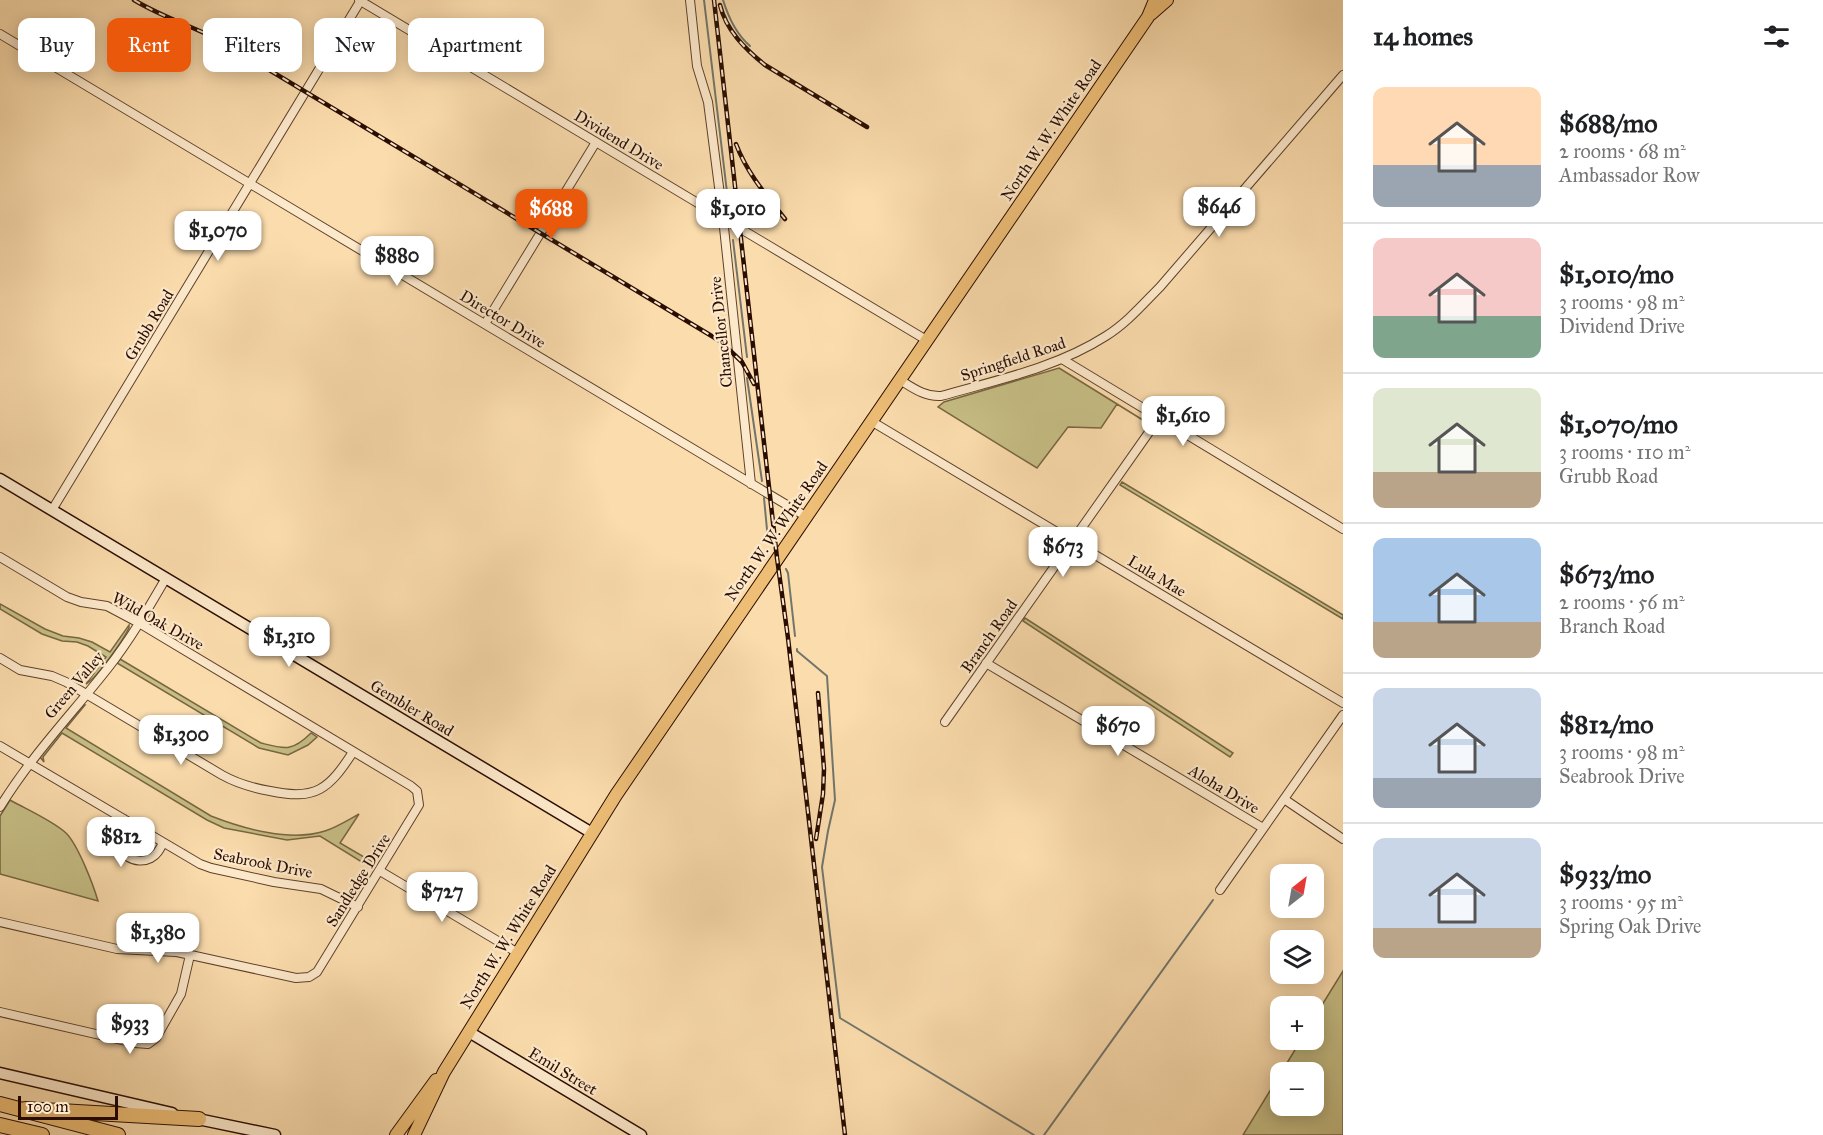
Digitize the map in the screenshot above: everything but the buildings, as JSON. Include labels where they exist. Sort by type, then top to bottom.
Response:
[{"type":"highway","points":[[0,1104],[118,1135]]},
{"type":"highway","points":[[25,1109],[199,1119]]},
{"type":"highway","points":[[0,1127],[15,1135]]},
{"type":"highway","points":[[0,1127],[42,1135]]},
{"type":"main road","name":"North W. W. White Road","points":[[414,1135],[444,1072],[592,833],[1148,17],[1155,0]]},
{"type":"main road","name":"North W. W. White Road","points":[[1148,17],[1167,0]]},
{"type":"main road","name":"Gembler Road","points":[[0,479],[592,833]]},
{"type":"main road","name":"Emil Street","points":[[469,1032],[641,1135]]},
{"type":"main road","name":"North W. W. White Road","points":[[396,1135],[424,1094],[444,1072]]},
{"type":"main road","points":[[0,1073],[275,1135]]},
{"type":"street","name":"Dividend Drive","points":[[360,0],[928,341]]},
{"type":"street","name":"Grubb Road","points":[[52,510],[360,0]]},
{"type":"street","name":"Chancellor Drive","points":[[690,0],[697,66],[708,102],[723,218],[751,484]]},
{"type":"street","name":"Director Drive","points":[[0,34],[807,517]]},
{"type":"street","name":"Springfield Road","points":[[900,380],[923,393],[941,396],[1062,359],[1107,335],[1132,316],[1160,287],[1343,75]]},
{"type":"street","points":[[485,324],[596,142]]},
{"type":"street","points":[[1062,359],[1343,529]]},
{"type":"street","name":"Branch Road","points":[[945,722],[1159,418]]},
{"type":"street","name":"Lula Mae","points":[[871,422],[1343,703]]},
{"type":"street","name":"Wild Oak Drive","points":[[0,557],[67,597],[81,602],[107,606],[139,623],[411,786],[419,796]]},
{"type":"street","name":"Green Valley","points":[[0,807],[30,762],[109,667],[166,578]]},
{"type":"street","points":[[0,658],[27,672],[58,678],[234,782],[252,788],[287,795],[305,795],[327,785],[338,776],[353,752]]},
{"type":"street","name":"Aloha Drive","points":[[986,663],[1263,828]]},
{"type":"street","points":[[1220,890],[1343,716]]},
{"type":"street","name":"Seabrook Drive","points":[[0,746],[163,843],[211,868],[274,882],[321,889],[358,908]]},
{"type":"street","name":"Sandledge Drive","points":[[190,955],[296,978],[313,975],[380,871],[419,805],[419,796]]},
{"type":"street","name":"Aloha Drive","points":[[1284,799],[1343,839]]},
{"type":"street","points":[[124,819],[117,834],[117,843],[120,850],[128,857],[140,861],[147,860],[155,855],[163,843]]},
{"type":"street","points":[[380,871],[518,953]]},
{"type":"street","points":[[0,922],[117,949],[177,952],[190,955],[182,994],[156,1038],[148,1044],[0,1012]]},
{"type":"shaded area","points":[[1059,368],[1117,404],[1101,428],[1068,427],[1037,468],[938,407],[944,402]]},
{"type":"shaded area","points":[[1122,482],[1343,615],[1343,619],[1120,485]]},
{"type":"shaded area","points":[[0,604],[45,629],[63,636],[92,642],[110,652],[129,625],[129,628],[102,667],[86,684],[106,657],[77,642],[62,641],[42,634],[0,609]]},
{"type":"shaded area","points":[[1025,618],[1233,753],[1230,757],[1023,621]]},
{"type":"shaded area","points":[[120,659],[261,743],[288,747],[299,743],[311,733],[317,737],[308,745],[288,755],[259,748],[117,663]]},
{"type":"shaded area","points":[[85,705],[66,728],[211,816],[253,829],[283,835],[297,835],[325,831],[359,814],[340,843],[376,864],[373,869],[320,836],[287,840],[224,828],[62,733],[43,757],[44,762],[40,757],[42,751]]},
{"type":"shaded area","points":[[10,800],[66,833],[80,855],[98,901],[0,874],[0,816]]},
{"type":"shaded area","points":[[130,828],[150,840],[153,844],[150,851],[132,852],[123,846],[122,835],[125,829]]},
{"type":"shaded area","points":[[1343,971],[1343,1135],[1243,1135],[1270,1091],[1270,1116],[1324,1116],[1324,1062],[1287,1062],[1295,1050],[1324,1050],[1324,1002]]},
{"type":"waterway","points":[[704,0],[729,209]]},
{"type":"waterway","points":[[723,0],[734,25],[750,46]]},
{"type":"waterway","points":[[733,240],[747,357]]},
{"type":"waterway","points":[[747,378],[762,481]]},
{"type":"waterway","points":[[764,498],[768,540]]},
{"type":"waterway","points":[[786,569],[795,636]]},
{"type":"waterway","points":[[797,649],[827,676],[835,800],[822,867],[840,1018],[1034,1135]]},
{"type":"waterway","points":[[1044,1135],[1213,900]]},
{"type":"railway","points":[[134,0],[221,41],[720,341],[742,362],[754,384]]},
{"type":"railway","points":[[714,0],[845,1135]]},
{"type":"railway","points":[[720,5],[732,31],[744,46],[765,65],[867,127]]},
{"type":"railway","points":[[736,144],[751,174],[785,219]]},
{"type":"railway","points":[[816,839],[823,794],[824,769],[818,693]]}]
